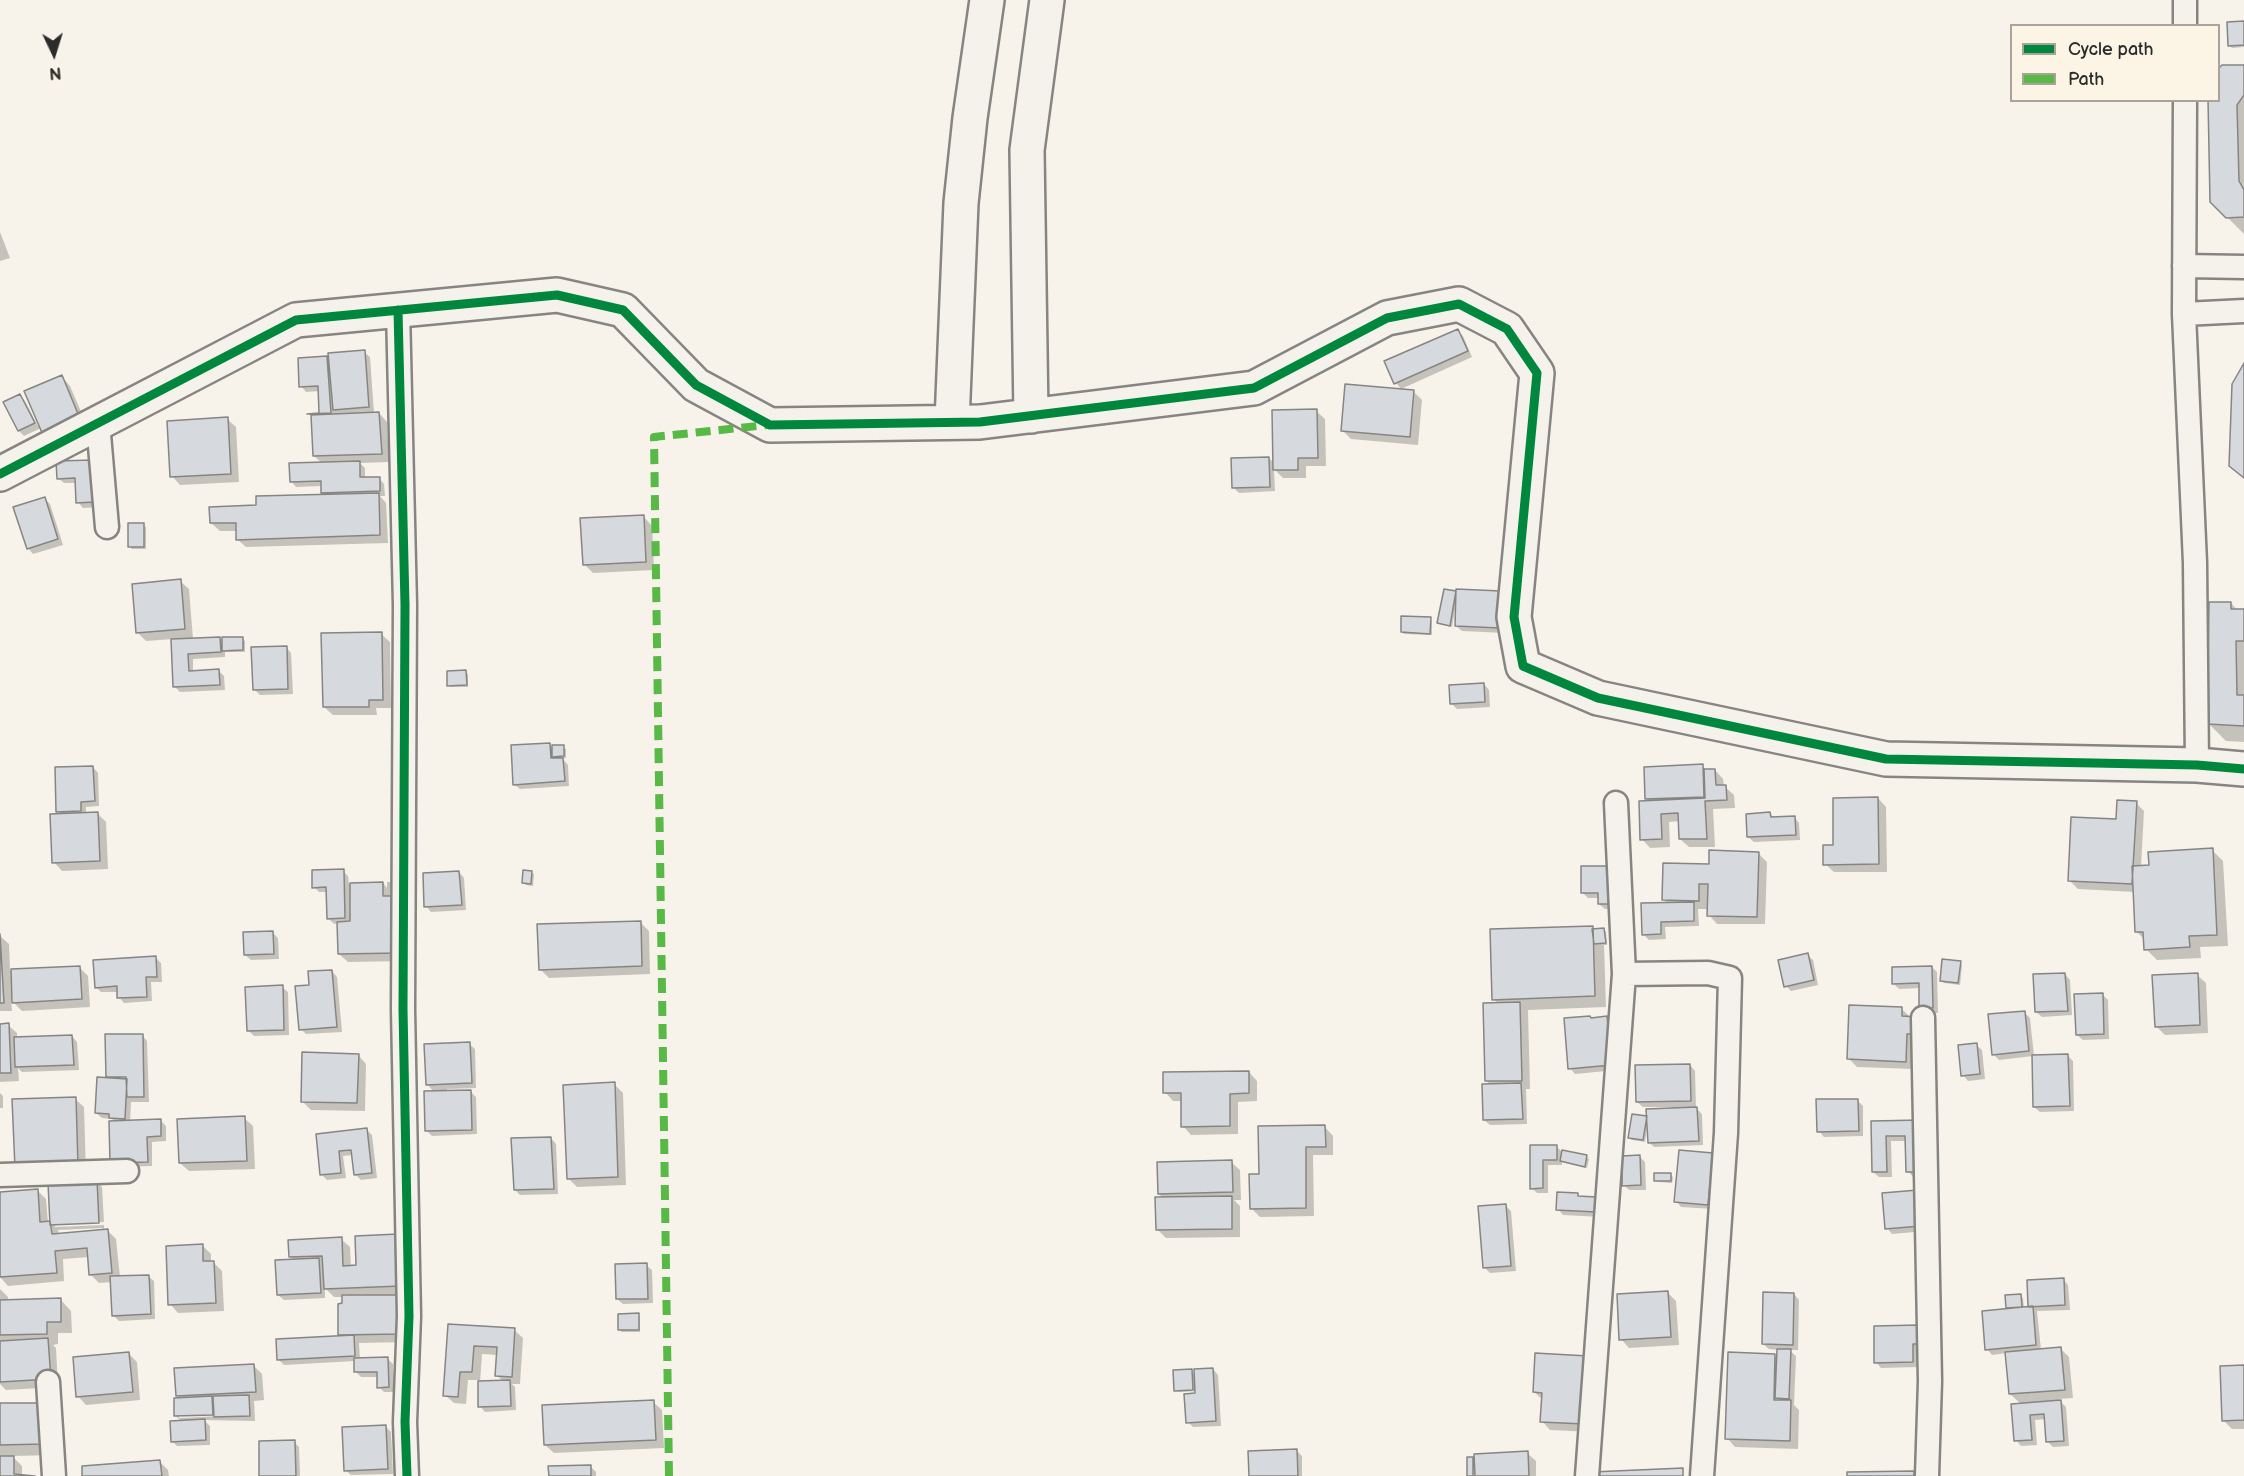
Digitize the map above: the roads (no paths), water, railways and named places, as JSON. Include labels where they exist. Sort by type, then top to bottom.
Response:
[{"type":"street","points":[[952,422],[961,203],[970,118],[987,0]]},
{"type":"street","points":[[1031,416],[1027,150],[1047,0]]},
{"type":"street","points":[[2185,0],[2185,24]]},
{"type":"street","points":[[2185,102],[2184,314],[2195,563],[2197,765]]},
{"type":"street","points":[[2184,266],[2244,267]]},
{"type":"street","points":[[0,474],[296,320],[558,295],[623,310],[696,385],[770,425],[980,422],[1254,388],[1387,318],[1459,304],[1508,329],[1537,373],[1514,617],[1523,666],[1598,698],[1886,759],[2197,765],[2244,769]]},
{"type":"street","points":[[398,310],[405,640],[403,1009],[409,1316],[405,1422],[407,1476]]},
{"type":"street","points":[[2184,314],[2244,311]]},
{"type":"street","points":[[98,423],[108,527]]},
{"type":"street","points":[[1587,1476],[1624,975],[1616,803]]},
{"type":"street","points":[[1624,975],[1708,973],[1730,978],[1726,1133],[1702,1476]]},
{"type":"street","points":[[1923,1018],[1930,1381],[1927,1476]]},
{"type":"street","points":[[0,1175],[127,1172]]},
{"type":"street","points":[[48,1382],[54,1476]]}]
